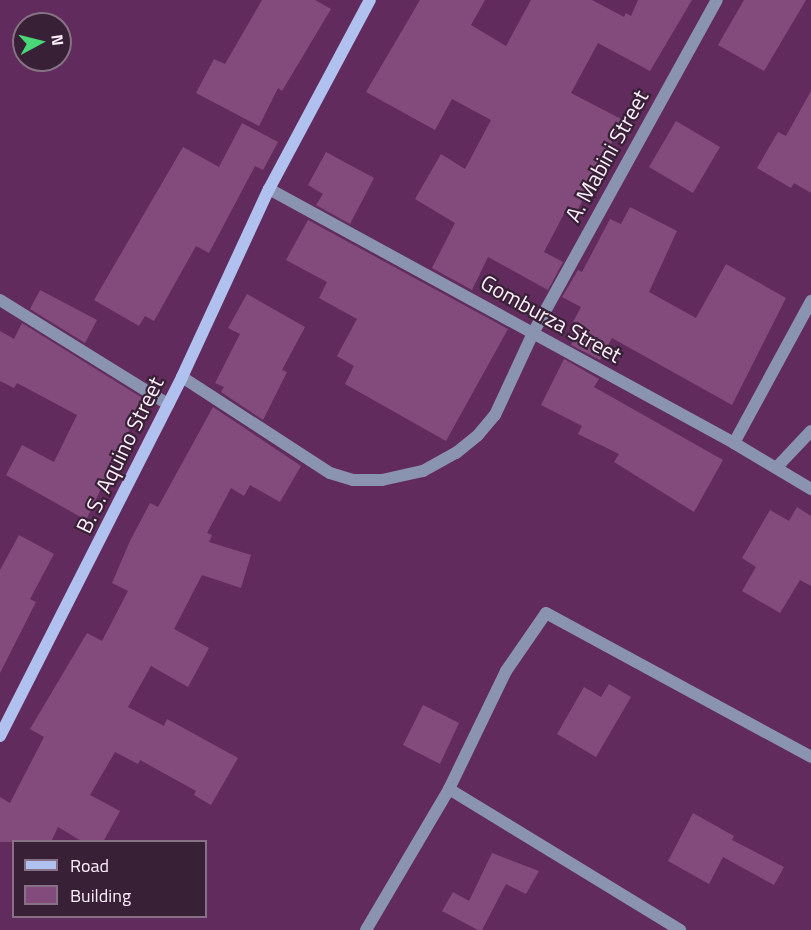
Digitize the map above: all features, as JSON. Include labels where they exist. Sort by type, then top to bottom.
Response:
[{"type":"street","name":"B. S. Aquino Street","points":[[0,736],[182,377],[269,189],[370,0]]},
{"type":"street","name":"A. Mabini Street","points":[[182,377],[330,473],[353,480],[382,480],[423,471],[456,453],[478,435],[495,415],[533,333],[717,0]]},
{"type":"street","name":"Gomburza Street","points":[[269,189],[734,442],[811,489]]},
{"type":"street","points":[[0,300],[168,404]]},
{"type":"street","points":[[734,442],[811,301]]},
{"type":"street","points":[[776,468],[811,431]]},
{"type":"street","points":[[366,930],[449,789],[507,670],[546,613],[811,757]]},
{"type":"street","points":[[449,789],[680,930]]},
{"type":"building","points":[[262,0],[315,0],[331,9],[282,91],[278,88],[259,126],[196,93],[214,59],[225,64]]},
{"type":"building","points":[[420,0],[485,0],[471,25],[506,46],[531,0],[592,0],[624,17],[626,13],[631,16],[638,0],[692,0],[650,71],[598,43],[571,93],[623,120],[577,211],[568,206],[544,252],[563,262],[548,290],[488,257],[472,290],[432,268],[455,223],[415,199],[441,154],[465,169],[491,120],[452,99],[435,130],[366,92]]},
{"type":"building","points":[[744,0],[806,0],[764,71],[718,45]]},
{"type":"building","points":[[811,91],[811,193],[794,183],[791,188],[757,168],[778,132],[786,136]]},
{"type":"building","points":[[676,121],[720,147],[693,193],[649,167]]},
{"type":"building","points":[[242,123],[278,142],[263,170],[255,166],[209,253],[196,246],[154,321],[145,316],[139,326],[94,300],[183,147],[219,167]]},
{"type":"building","points":[[326,152],[374,178],[350,224],[316,205],[323,194],[308,185]]},
{"type":"building","points":[[630,207],[677,231],[649,292],[696,318],[726,264],[786,298],[732,405],[612,338],[600,360],[571,345],[580,326],[573,322],[581,307],[562,297],[578,270],[582,272],[610,219],[621,224]]},
{"type":"building","points":[[308,220],[508,329],[446,441],[345,384],[354,366],[337,356],[357,319],[319,298],[327,282],[286,260]]},
{"type":"building","points":[[40,290],[97,320],[85,343],[30,309]]},
{"type":"building","points":[[247,294],[305,327],[282,370],[287,372],[263,420],[221,392],[224,387],[215,383],[240,334],[228,328]]},
{"type":"building","points":[[22,323],[144,399],[86,520],[6,475],[22,445],[54,462],[77,415],[17,383],[14,388],[0,381],[0,331],[14,339]]},
{"type":"building","points":[[564,359],[599,379],[594,387],[723,460],[694,512],[614,462],[619,454],[578,434],[582,426],[541,405]]},
{"type":"building","points":[[213,407],[301,466],[280,502],[250,485],[244,496],[231,488],[207,533],[212,535],[209,542],[251,555],[241,588],[202,575],[174,629],[209,648],[188,687],[151,666],[128,707],[164,726],[167,719],[238,758],[211,805],[194,795],[196,791],[140,760],[138,764],[115,752],[90,795],[120,811],[104,840],[80,840],[58,827],[52,840],[0,842],[0,797],[10,803],[44,737],[30,729],[87,633],[102,641],[128,591],[112,583],[150,503],[158,507]]},
{"type":"building","points":[[797,507],[811,516],[811,586],[800,580],[780,613],[742,591],[756,567],[742,558],[770,510],[789,521]]},
{"type":"building","points":[[19,535],[54,554],[30,599],[36,602],[0,673],[0,570]]},
{"type":"building","points":[[609,684],[631,697],[596,757],[557,734],[584,687],[601,697]]},
{"type":"building","points":[[423,705],[459,723],[440,764],[403,745]]},
{"type":"building","points":[[693,813],[734,836],[732,840],[784,867],[774,885],[723,857],[709,884],[668,861]]},
{"type":"building","points":[[492,853],[539,871],[526,894],[506,884],[482,930],[478,930],[442,911],[453,892],[469,901]]}]
